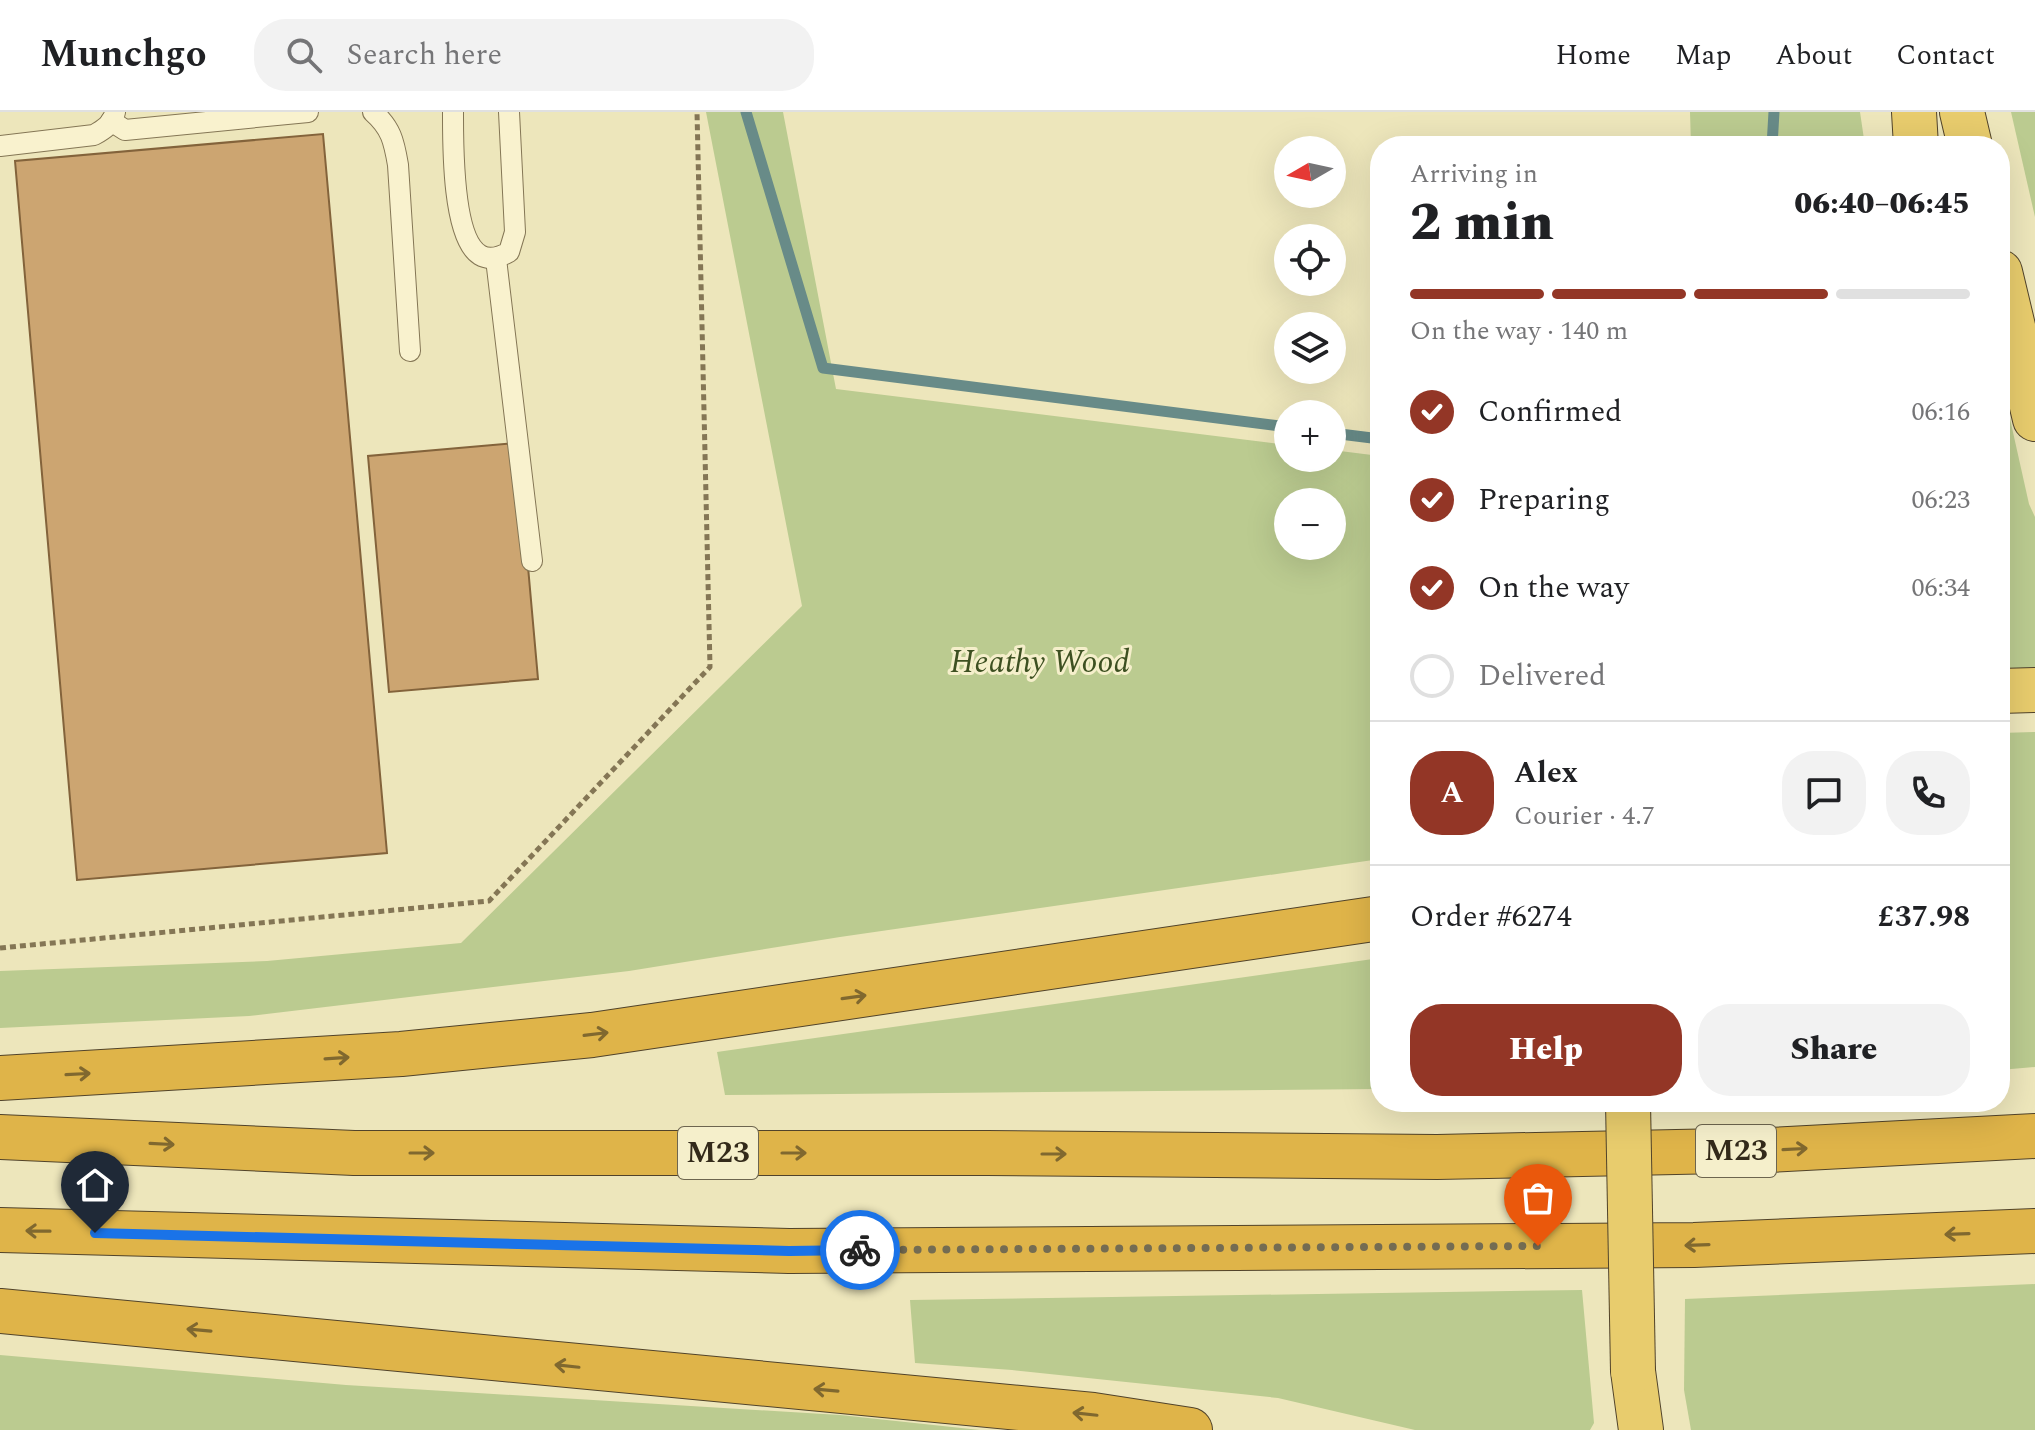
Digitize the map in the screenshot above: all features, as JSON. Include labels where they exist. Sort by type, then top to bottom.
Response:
[{"type":"highway","points":[[1914,112],[1915,136]]},
{"type":"highway","points":[[1962,112],[1968,136]]},
{"type":"highway","points":[[2010,314],[2035,419]]},
{"type":"highway","points":[[2010,691],[2035,690]]},
{"type":"highway","points":[[0,1078],[401,1054],[592,1035],[1370,919]]},
{"type":"highway","points":[[1628,1112],[1633,1371],[1641,1430]]},
{"type":"highway","name":"M23","points":[[0,1137],[354,1153],[1437,1157],[1770,1150],[2035,1136]]},
{"type":"highway","points":[[0,1230],[789,1251],[1694,1245],[2035,1231]]},
{"type":"highway","points":[[0,1311],[1093,1415],[1190,1430]]},
{"type":"lane","points":[[0,146],[94,135],[105,129],[113,117],[125,130],[308,112]]},
{"type":"lane","points":[[373,112],[393,137],[398,165],[410,351]]},
{"type":"lane","points":[[453,112],[454,163],[461,220],[469,242],[480,255],[496,259],[509,252],[515,232],[509,112]]},
{"type":"lane","points":[[496,259],[532,561]]},
{"type":"path","points":[[0,948],[489,901],[710,667],[697,112]]},
{"type":"green space","name":"Heathy Wood","points":[[706,112],[783,112],[836,389],[1274,443],[1274,472],[1346,472],[1346,452],[1370,455],[1370,860],[840,937],[629,971],[249,1016],[0,1028],[0,971],[267,961],[461,943],[802,606]]},
{"type":"green space","points":[[1690,112],[1860,112],[1864,136],[1691,136]]},
{"type":"green space","points":[[2011,112],[2035,112],[2035,217]]},
{"type":"green space","points":[[2010,419],[2029,504],[2035,517],[2035,672],[2010,673]]},
{"type":"green space","points":[[2035,732],[2035,1067],[2010,1069],[2010,733]]},
{"type":"green space","points":[[1370,959],[1370,1089],[725,1095],[717,1052]]},
{"type":"green space","points":[[2035,1284],[2035,1430],[1691,1430],[1684,1390],[1685,1299]]},
{"type":"green space","points":[[1582,1290],[1594,1423],[1590,1430],[1415,1430],[1278,1398],[915,1363],[910,1300]]},
{"type":"green space","points":[[0,1355],[346,1385],[840,1415],[980,1430],[0,1430]]},
{"type":"building","points":[[323,134],[387,853],[77,880],[15,161]]},
{"type":"building","points":[[517,443],[538,679],[389,692],[368,456]]},
{"type":"waterway","points":[[746,112],[823,368],[1274,425]]},
{"type":"waterway","points":[[1773,136],[1774,112]]},
{"type":"waterway","points":[[1346,435],[1370,438]]},
{"type":"way so far","points":[[860,1250],[1538,1246]]},
{"type":"route","points":[[95,1233],[789,1251],[860,1250]]}]
